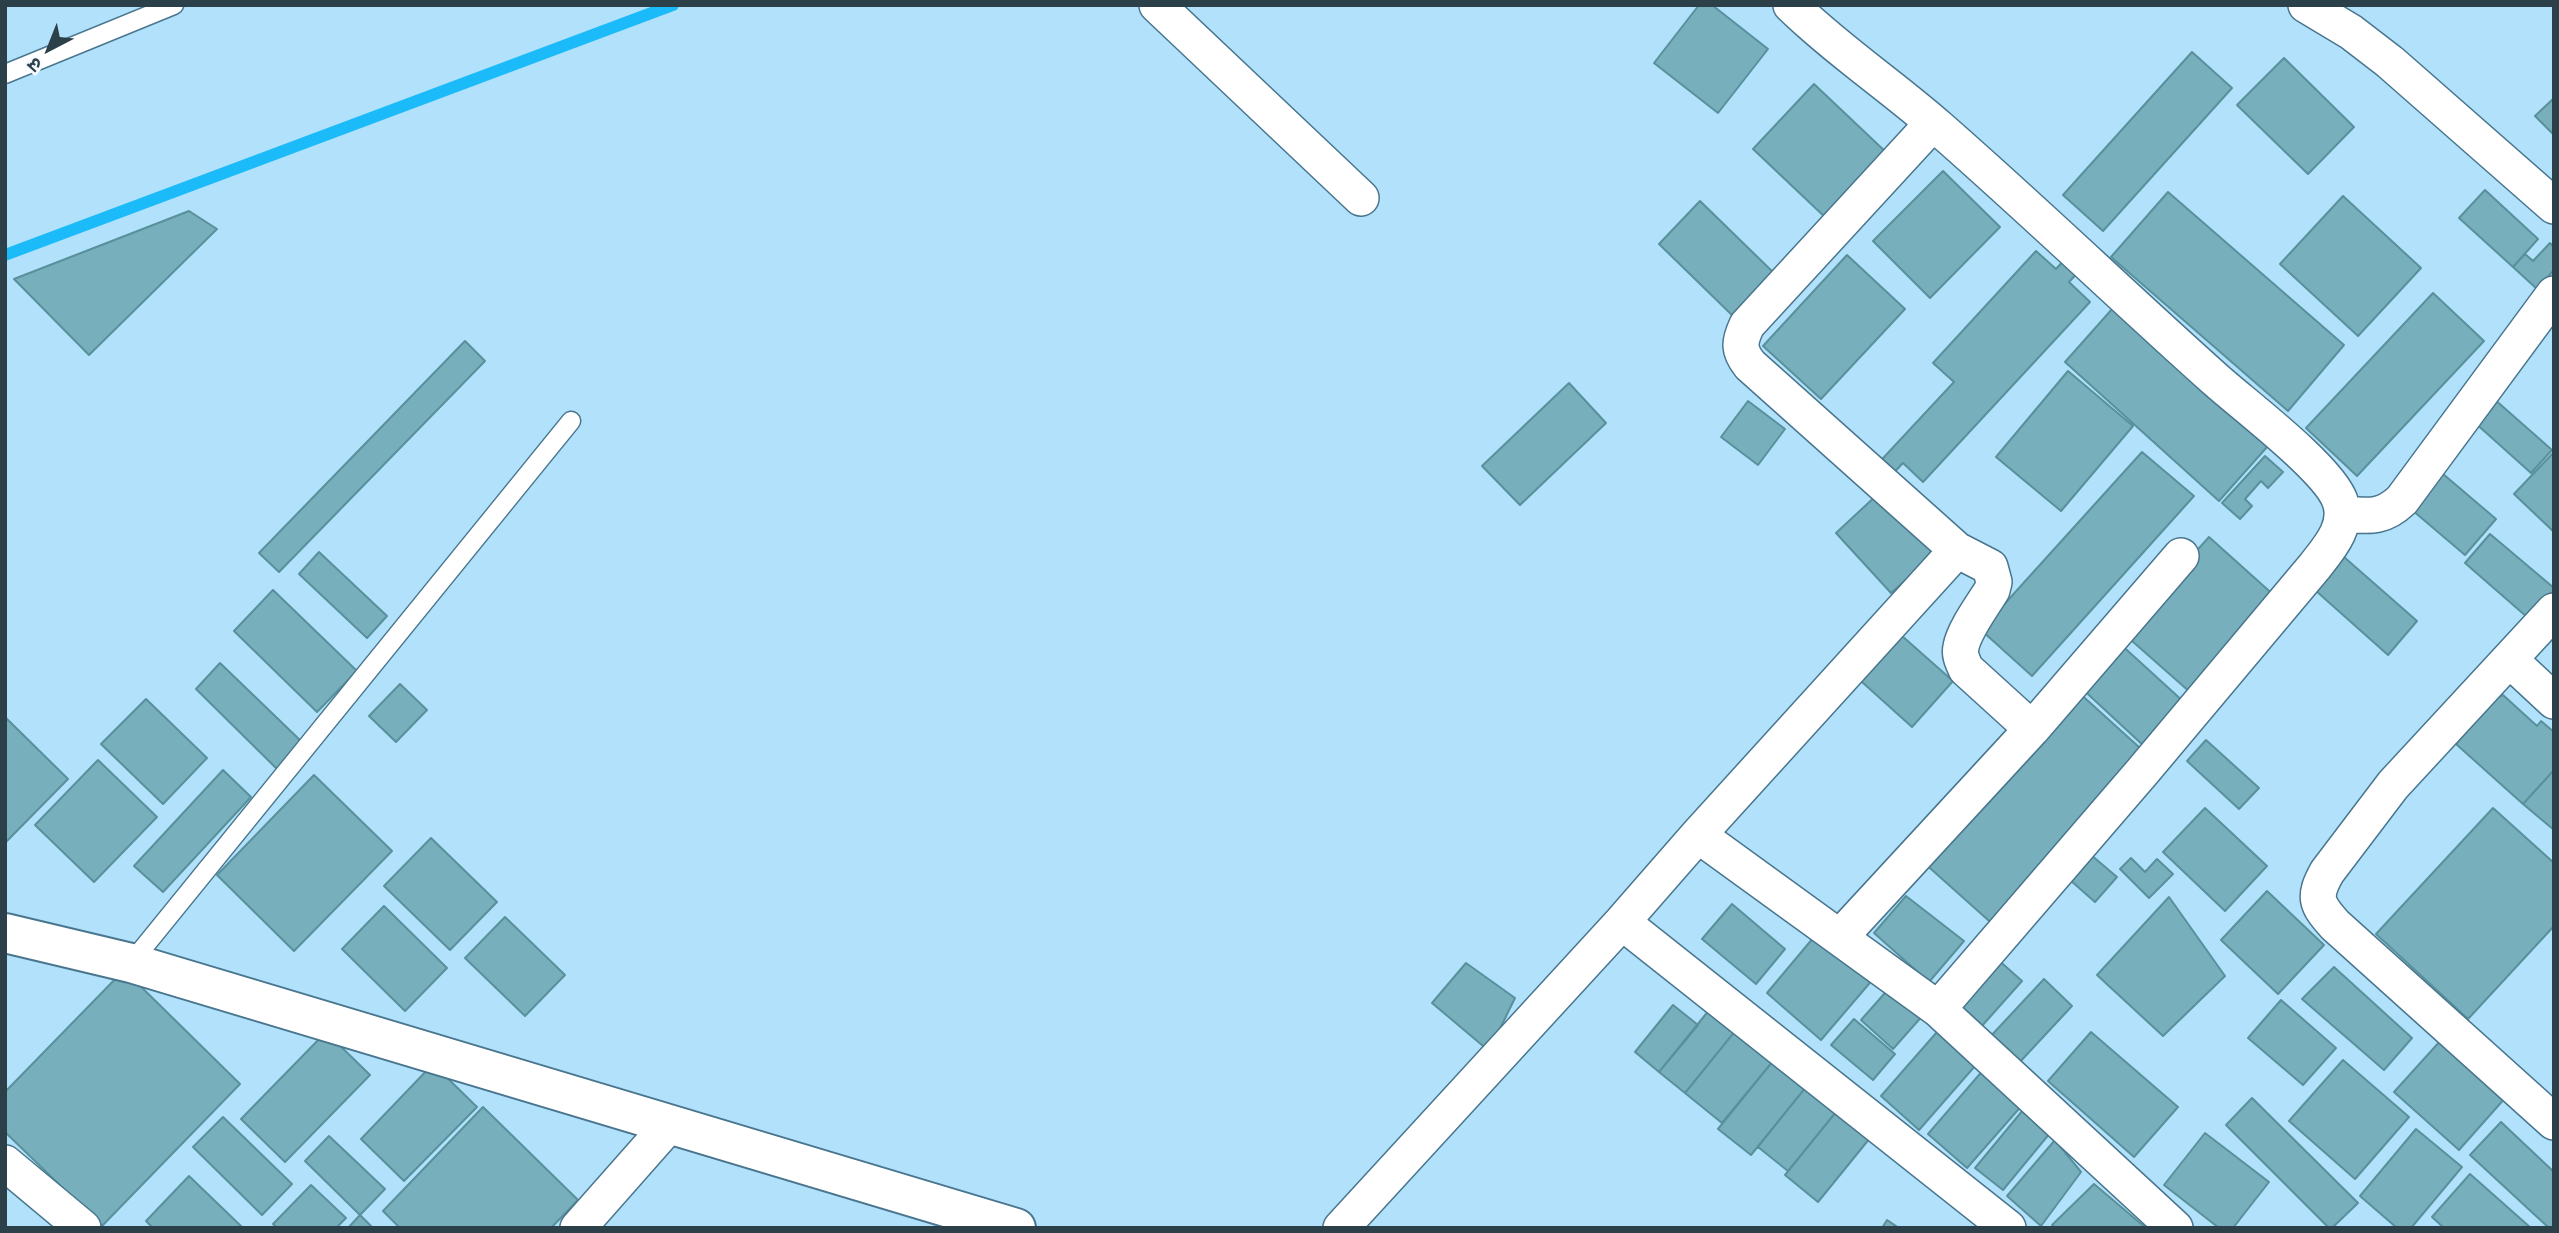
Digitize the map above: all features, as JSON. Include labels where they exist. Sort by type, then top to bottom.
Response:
[{"type":"street","points":[[1157,5],[1361,198]]},
{"type":"street","points":[[1791,5],[1933,123],[2307,460],[2332,486],[2340,499],[2343,513],[2339,531],[2315,566],[1938,1009]]},
{"type":"street","points":[[2306,5],[2351,32],[2390,62],[2554,206]]},
{"type":"street","points":[[1933,123],[1747,325],[1739,341],[1741,355],[1957,550],[1990,567],[1994,582],[1992,590],[1964,637],[1960,648],[1961,659],[1966,669],[2032,729]]},
{"type":"street","points":[[2343,513],[2379,515],[2390,511],[2402,500],[2554,293]]},
{"type":"street","points":[[1341,1228],[1622,922],[1957,550]]},
{"type":"street","points":[[1840,937],[2032,729],[2181,556]]},
{"type":"street","points":[[2554,611],[2392,785],[2327,872],[2319,885],[2317,899],[2322,911],[2335,925],[2554,1122]]},
{"type":"street","points":[[2510,660],[2554,701]]},
{"type":"street","points":[[1698,835],[1938,1009],[2175,1228]]},
{"type":"street","points":[[1622,922],[2008,1228]]},
{"type":"street","points":[[5,933],[131,963],[1016,1228]]},
{"type":"street","points":[[578,1228],[669,1125]]},
{"type":"street","points":[[5,1163],[83,1228]]},
{"type":"lane","points":[[5,74],[174,5]]},
{"type":"lane","points":[[131,963],[571,421]]},
{"type":"building","points":[[1699,5],[1712,5],[1768,49],[1718,113],[1654,63]]},
{"type":"building","points":[[2192,52],[2232,88],[2103,231],[2063,195]]},
{"type":"building","points":[[2284,58],[2354,127],[2308,174],[2237,105]]},
{"type":"building","points":[[1814,84],[1889,155],[1828,220],[1753,149]]},
{"type":"building","points":[[2554,98],[2554,135],[2535,116]]},
{"type":"building","points":[[1943,171],[2000,227],[1930,298],[1873,241]]},
{"type":"building","points":[[2485,190],[2538,239],[2513,267],[2459,218]]},
{"type":"building","points":[[2168,192],[2344,345],[2288,411],[2111,257]]},
{"type":"building","points":[[2343,196],[2421,268],[2358,336],[2280,264]]},
{"type":"building","points":[[1700,201],[1777,276],[1735,318],[1659,244]]},
{"type":"building","points":[[189,211],[217,229],[89,355],[14,279]]},
{"type":"building","points":[[2550,243],[2554,247],[2554,270],[2537,289],[2513,267],[2525,254],[2533,261]]},
{"type":"building","points":[[2073,250],[2087,263],[2069,282],[2090,302],[1923,482],[1903,463],[1885,482],[1872,470],[1954,382],[1933,363],[2036,251],[2056,269]]},
{"type":"building","points":[[1847,255],[1905,309],[1821,399],[1763,346]]},
{"type":"building","points":[[2433,293],[2484,341],[2357,476],[2306,428]]},
{"type":"building","points":[[2121,299],[2275,438],[2219,501],[2065,362]]},
{"type":"building","points":[[465,341],[485,361],[279,572],[259,553]]},
{"type":"building","points":[[2068,371],[2133,426],[2061,511],[1996,457]]},
{"type":"building","points":[[1569,383],[1606,423],[1520,505],[1482,466]]},
{"type":"building","points":[[2493,398],[2552,450],[2531,473],[2473,421]]},
{"type":"building","points":[[1748,401],[1785,429],[1758,465],[1721,437]]},
{"type":"building","points":[[2142,452],[2194,496],[2032,676],[1981,630]]},
{"type":"building","points":[[2554,452],[2554,532],[2514,494]]},
{"type":"building","points":[[2265,456],[2283,472],[2268,488],[2261,481],[2245,499],[2252,506],[2240,519],[2222,503]]},
{"type":"building","points":[[2436,468],[2496,519],[2465,555],[2405,504]]},
{"type":"building","points":[[1879,493],[1935,554],[1891,593],[1836,533]]},
{"type":"building","points":[[2490,534],[2554,588],[2554,602],[2535,624],[2465,563]]},
{"type":"building","points":[[2209,537],[2277,598],[2191,693],[2123,633]]},
{"type":"building","points":[[319,552],[387,616],[367,638],[299,574]]},
{"type":"building","points":[[2344,557],[2417,621],[2388,655],[2315,590]]},
{"type":"building","points":[[273,590],[357,671],[317,712],[234,631]]},
{"type":"building","points":[[1893,628],[1953,681],[1912,727],[1852,673]]},
{"type":"building","points":[[2117,641],[2185,703],[2145,747],[2077,684]]},
{"type":"building","points":[[220,663],[303,743],[277,769],[196,689]]},
{"type":"building","points":[[400,684],[427,710],[396,742],[369,716]]},
{"type":"building","points":[[2076,690],[2151,758],[1997,928],[1922,861]]},
{"type":"building","points":[[2503,695],[2537,726],[2541,721],[2554,732],[2554,770],[2523,804],[2456,744],[2493,699]]},
{"type":"building","points":[[146,699],[207,758],[163,804],[101,744]]},
{"type":"building","points":[[5,717],[68,779],[5,843]]},
{"type":"building","points":[[2206,740],[2259,788],[2239,809],[2187,761]]},
{"type":"building","points":[[98,760],[157,817],[94,882],[35,825]]},
{"type":"building","points":[[223,770],[251,797],[163,892],[134,866]]},
{"type":"building","points":[[2554,770],[2554,830],[2523,804]]},
{"type":"building","points":[[314,775],[392,851],[294,951],[217,875]]},
{"type":"building","points":[[2205,808],[2267,866],[2225,911],[2163,852]]},
{"type":"building","points":[[2493,808],[2554,863],[2554,926],[2468,1019],[2376,934]]},
{"type":"building","points":[[431,838],[497,902],[450,950],[384,886]]},
{"type":"building","points":[[2084,849],[2117,877],[2095,902],[2062,873]]},
{"type":"building","points":[[2131,858],[2145,872],[2157,859],[2173,874],[2149,898],[2120,869]]},
{"type":"building","points":[[2267,891],[2324,945],[2278,994],[2221,940]]},
{"type":"building","points":[[1906,896],[1964,941],[1929,982],[1874,933]]},
{"type":"building","points":[[2169,897],[2225,976],[2163,1036],[2097,975]]},
{"type":"building","points":[[1732,904],[1785,949],[1756,984],[1702,939]]},
{"type":"building","points":[[384,906],[447,968],[405,1011],[342,949]]},
{"type":"building","points":[[505,917],[565,975],[525,1016],[465,958]]},
{"type":"building","points":[[1819,931],[1874,978],[1821,1040],[1767,993]]},
{"type":"building","points":[[1995,957],[2022,981],[1973,1036],[1945,1012]]},
{"type":"building","points":[[1466,963],[1515,998],[1489,1051],[1432,1003]]},
{"type":"building","points":[[2334,967],[2412,1038],[2384,1070],[2302,999]]},
{"type":"building","points":[[124,970],[240,1084],[102,1226],[5,1132],[5,1092]]},
{"type":"building","points":[[2044,979],[2072,1006],[2018,1064],[1989,1038]]},
{"type":"building","points":[[1892,985],[1924,1014],[1893,1049],[1861,1020]]},
{"type":"building","points":[[2281,1000],[2336,1048],[2303,1085],[2248,1038]]},
{"type":"building","points":[[1673,1005],[1698,1025],[1659,1072],[1635,1052]]},
{"type":"building","points":[[1710,1009],[1736,1030],[1685,1093],[1659,1072]]},
{"type":"building","points":[[1854,1019],[1895,1054],[1873,1080],[1831,1045]]},
{"type":"building","points":[[1736,1030],[1773,1061],[1722,1123],[1685,1093]]},
{"type":"building","points":[[326,1032],[370,1075],[285,1162],[241,1119]]},
{"type":"building","points":[[1937,1032],[1975,1066],[1919,1130],[1881,1096]]},
{"type":"building","points":[[2091,1032],[2178,1107],[2134,1157],[2048,1081]]},
{"type":"building","points":[[2442,1039],[2506,1097],[2459,1150],[2394,1092]]},
{"type":"building","points":[[2343,1060],[2409,1117],[2355,1179],[2289,1121]]},
{"type":"building","points":[[1773,1061],[1806,1087],[1751,1155],[1718,1129]]},
{"type":"building","points":[[433,1064],[477,1107],[404,1181],[361,1139]]},
{"type":"building","points":[[1985,1068],[2024,1103],[1967,1168],[1928,1134]]},
{"type":"building","points":[[1806,1087],[1836,1112],[1788,1171],[1758,1147]]},
{"type":"building","points":[[2252,1098],[2358,1203],[2332,1228],[2226,1125]]},
{"type":"building","points":[[2028,1104],[2055,1127],[2003,1190],[1975,1168]]},
{"type":"building","points":[[483,1107],[578,1200],[551,1228],[400,1228],[383,1211]]},
{"type":"building","points":[[1836,1112],[1870,1138],[1818,1202],[1785,1175]]},
{"type":"building","points":[[223,1117],[292,1184],[262,1215],[193,1147]]},
{"type":"building","points":[[2501,1122],[2554,1172],[2554,1228],[2549,1228],[2470,1155]]},
{"type":"building","points":[[2416,1129],[2462,1167],[2411,1228],[2397,1228],[2360,1196]]},
{"type":"building","points":[[2205,1133],[2269,1182],[2233,1228],[2219,1228],[2164,1185]]},
{"type":"building","points":[[329,1136],[385,1189],[360,1215],[305,1161]]},
{"type":"building","points":[[2055,1140],[2081,1172],[2041,1226],[2007,1196]]},
{"type":"building","points":[[2470,1174],[2531,1228],[2444,1228],[2432,1217]]},
{"type":"building","points":[[189,1176],[243,1228],[153,1228],[146,1221]]},
{"type":"building","points":[[2094,1184],[2146,1228],[2056,1228],[2052,1225]]},
{"type":"building","points":[[311,1185],[346,1218],[336,1228],[277,1228],[273,1224]]},
{"type":"building","points":[[360,1215],[373,1228],[348,1228]]},
{"type":"building","points":[[1887,1220],[1899,1228],[1882,1228]]},
{"type":"waterway","points":[[5,255],[673,5]]}]
